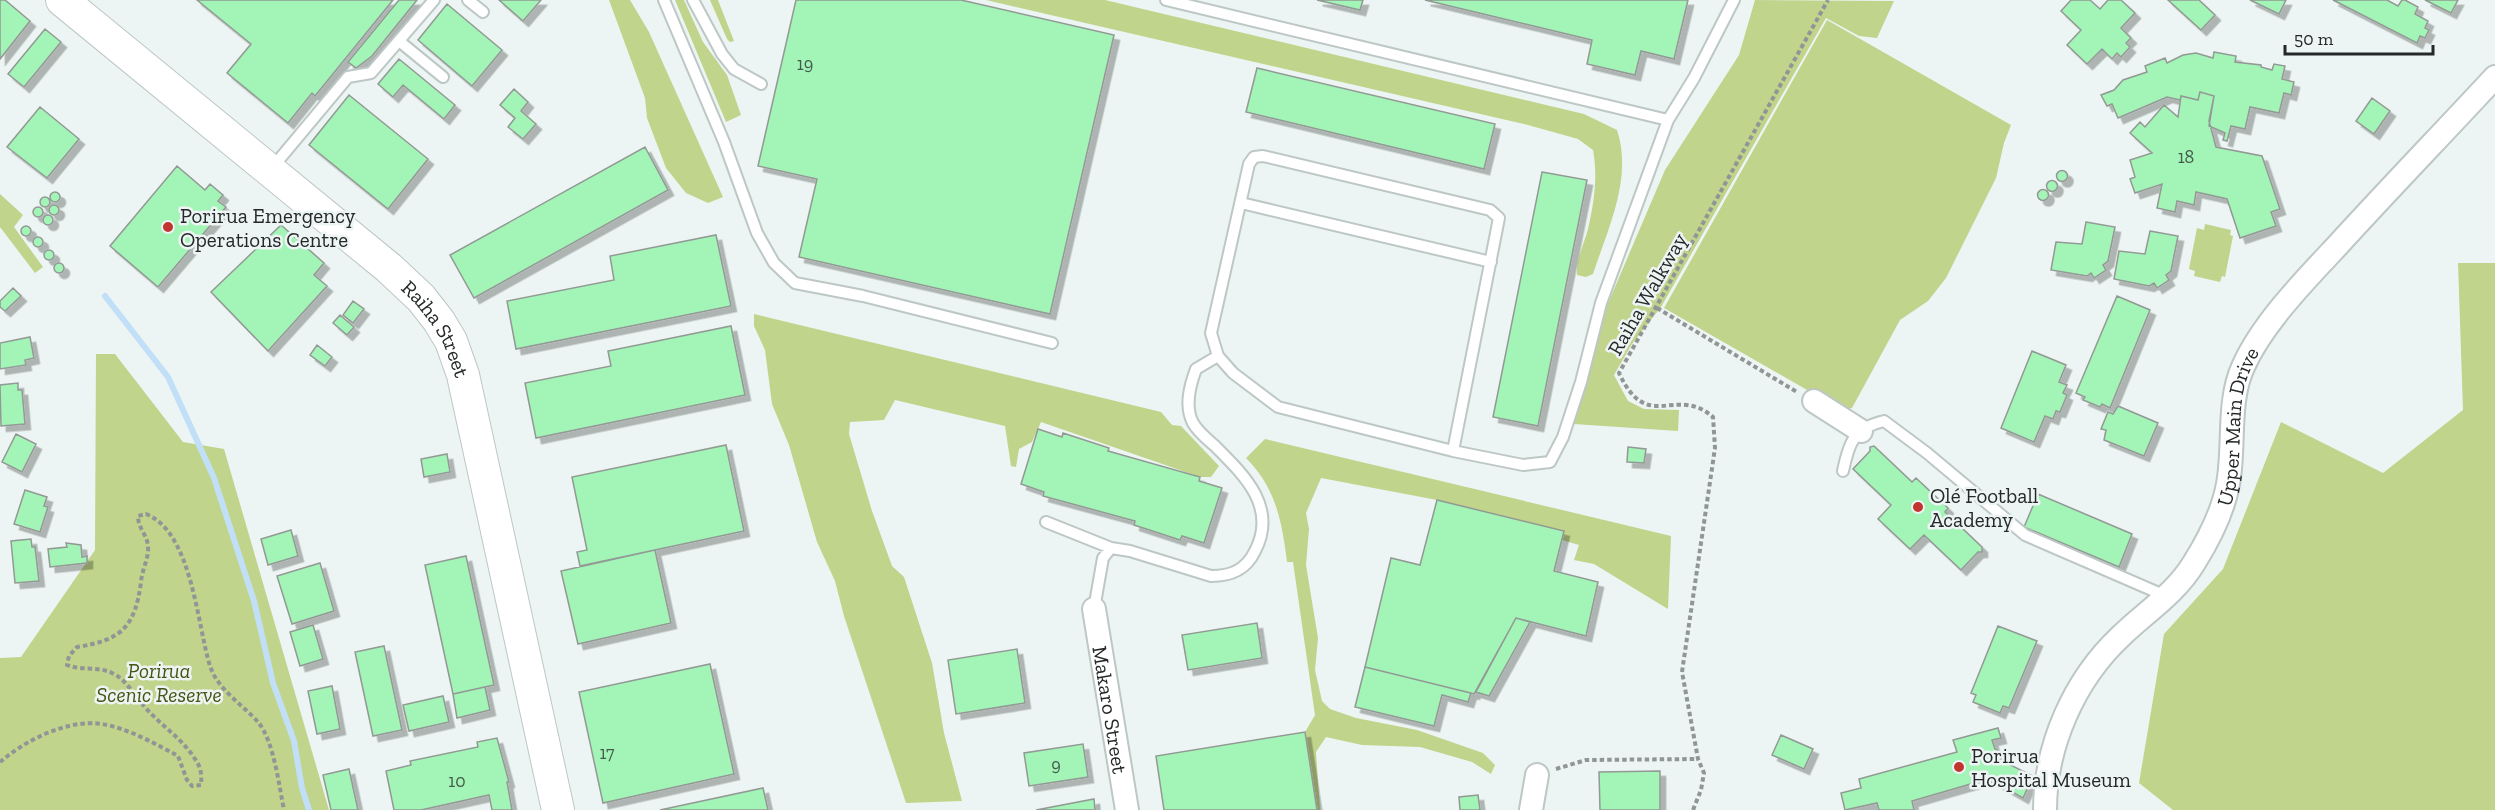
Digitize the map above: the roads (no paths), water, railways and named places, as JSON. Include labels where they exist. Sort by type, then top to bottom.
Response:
[{"type":"main road","name":"Raiha Street","points":[[62,0],[406,282],[439,321],[451,341],[473,412],[558,810]]},
{"type":"street","name":"Upper Main Drive","points":[[2045,810],[2050,761],[2071,705],[2085,679],[2101,657],[2121,636],[2168,597],[2195,561],[2222,507],[2228,484],[2236,392],[2241,370],[2250,352],[2313,272],[2495,77]]},
{"type":"street","points":[[1814,401],[1861,431]]},
{"type":"street","name":"Makaro Street","points":[[1094,609],[1126,810]]},
{"type":"street","points":[[1532,810],[1537,775]]},
{"type":"lane","points":[[270,171],[348,77],[371,73],[434,0]]},
{"type":"lane","points":[[468,0],[483,12]]},
{"type":"lane","points":[[664,0],[724,142],[757,233],[774,263],[795,283],[863,296],[1052,343]]},
{"type":"lane","points":[[693,0],[722,54],[734,69],[761,84]]},
{"type":"lane","points":[[1166,0],[1668,120]]},
{"type":"lane","points":[[1453,452],[1500,218],[1490,210],[1263,156],[1254,157],[1250,164],[1211,333],[1218,356],[1233,373],[1278,407],[1453,452],[1523,465],[1551,462],[1563,437],[1581,382],[1601,303],[1668,120],[1694,78],[1734,0]]},
{"type":"lane","points":[[399,40],[444,77]]},
{"type":"lane","points":[[1241,203],[1491,262]]},
{"type":"lane","points":[[1046,522],[1111,549],[1131,550],[1211,576],[1224,576],[1238,572],[1251,560],[1263,527],[1263,510],[1251,484],[1200,432],[1190,415],[1190,392],[1196,369],[1218,356]]},
{"type":"lane","points":[[1843,471],[1848,446],[1866,425],[1884,421],[1928,453],[2025,535],[2168,597]]},
{"type":"lane","points":[[1094,609],[1103,558],[1111,549]]},
{"type":"waterway","points":[[105,296],[168,377],[214,478],[254,601],[273,683],[294,741],[302,788],[309,810]]},
{"type":"place","name":"Porirua Emergency Operations Centre","points":[[168,227]]},
{"type":"place","name":"Olé Football Academy","points":[[1918,507]]},
{"type":"place","name":"Porirua Hospital Museum","points":[[1959,767]]},
{"type":"park label","name":"Porirua Scenic Reserve","points":[[159,682]]}]
